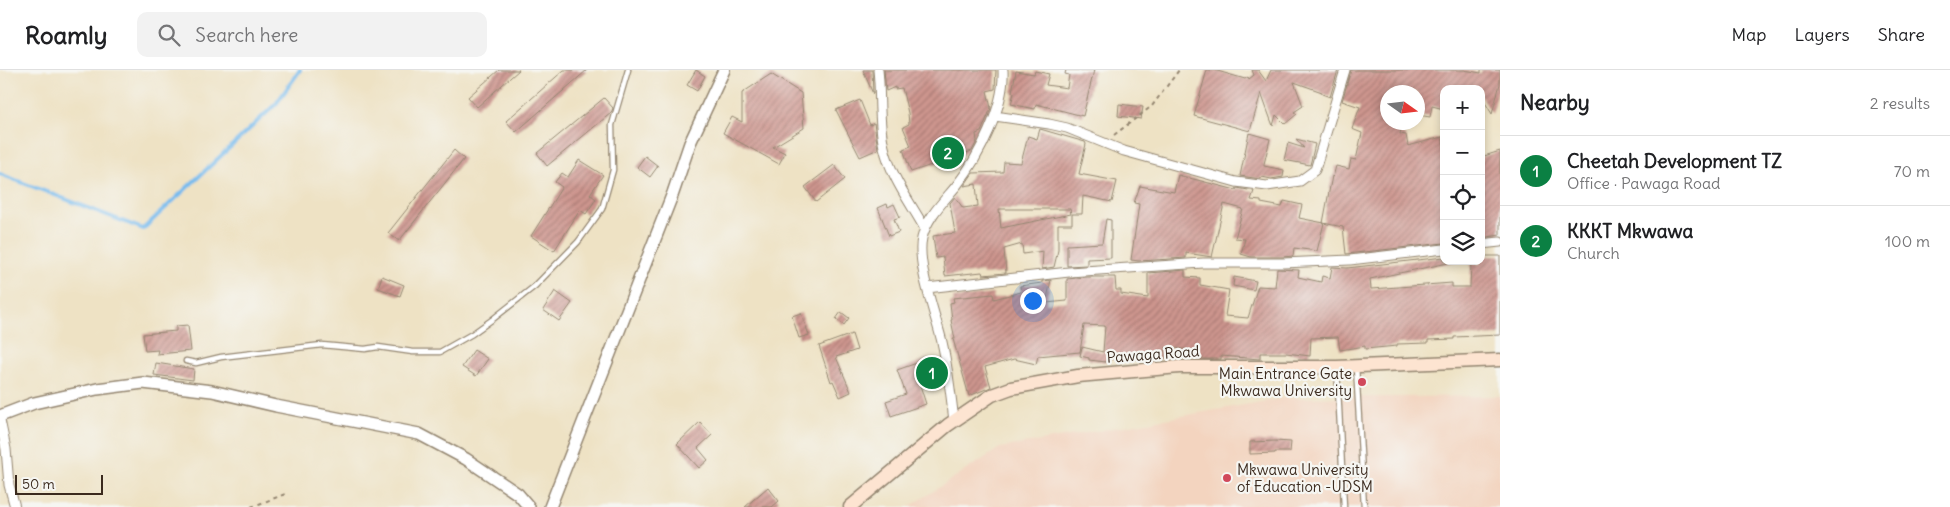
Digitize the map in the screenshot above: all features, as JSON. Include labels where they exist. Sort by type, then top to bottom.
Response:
[{"type":"main road","name":"Pawaga Road","points":[[850,507],[954,421],[992,395],[1011,388],[1078,376],[1179,367],[1337,367],[1500,360]]},
{"type":"street","points":[[550,507],[673,193],[690,143],[724,70]]},
{"type":"street","points":[[878,70],[881,92],[880,114],[883,146],[890,170],[925,229]]},
{"type":"street","points":[[954,421],[950,382],[942,341],[927,288],[921,251],[925,229],[930,218],[959,182],[972,162],[995,116],[1001,93],[1003,70]]},
{"type":"street","points":[[995,116],[1067,128],[1124,151],[1236,182],[1267,186],[1300,181],[1315,170],[1345,70]]},
{"type":"street","points":[[1485,244],[1500,242]]},
{"type":"street","points":[[927,288],[1069,272],[1203,263],[1283,263],[1350,260],[1440,249]]},
{"type":"street","points":[[15,507],[9,484],[6,449],[0,418],[43,401],[97,389],[143,383],[212,391],[276,406],[419,434],[466,460],[518,494],[529,507]]},
{"type":"lane","points":[[186,362],[196,363],[221,357],[322,345],[365,349],[378,346],[412,352],[440,352],[472,334],[493,320],[535,286],[578,242],[602,209],[613,170],[612,126],[628,70]]},
{"type":"lane","points":[[1356,365],[1364,507]]},
{"type":"lane","points":[[1337,367],[1344,507]]},
{"type":"path","points":[[1104,143],[1152,106],[1179,70]]},
{"type":"path","points":[[251,507],[288,493]]},
{"type":"shaded area","name":"Mkwawa University of Education -UDSM","points":[[1500,396],[1500,507],[909,507],[1000,448],[1284,398]]},
{"type":"building","points":[[499,70],[519,70],[477,107],[468,97]]},
{"type":"building","points":[[564,70],[587,70],[516,132],[506,121]]},
{"type":"building","points":[[696,70],[705,76],[697,91],[687,85]]},
{"type":"building","points":[[863,70],[872,70],[873,94]]},
{"type":"building","points":[[884,70],[996,70],[995,89],[987,91],[991,108],[981,132],[976,134],[977,141],[972,151],[911,172],[903,149],[911,146],[903,127],[909,124],[902,88],[895,89],[895,87],[886,91]]},
{"type":"building","points":[[1066,70],[1094,70],[1083,116],[1036,104],[1035,109],[1011,104],[1016,71],[1034,74],[1035,71],[1049,74],[1046,85],[1067,88],[1069,75],[1065,74]]},
{"type":"building","points":[[1207,70],[1214,70],[1245,79],[1248,77],[1249,79],[1254,75],[1252,70],[1258,70],[1266,81],[1271,70],[1338,70],[1330,97],[1322,94],[1322,92],[1294,82],[1303,106],[1294,112],[1297,114],[1285,124],[1276,115],[1273,126],[1261,93],[1250,131],[1194,116]]},
{"type":"building","points":[[1351,70],[1464,70],[1481,73],[1481,70],[1500,70],[1500,84],[1492,114],[1485,103],[1485,85],[1440,85],[1440,108],[1432,106],[1430,117],[1425,116],[1425,85],[1380,85],[1380,130],[1401,130],[1400,134],[1406,135],[1408,146],[1440,138],[1440,243],[1346,254],[1343,227],[1323,223],[1332,176],[1336,166],[1349,169],[1351,159],[1356,160],[1362,133],[1352,129],[1360,107],[1342,101]]},
{"type":"building","points":[[771,74],[801,93],[804,128],[773,147],[785,153],[779,164],[723,133],[732,117],[742,122],[742,93]]},
{"type":"building","points":[[604,98],[613,108],[611,113],[547,166],[537,153]]},
{"type":"building","points":[[860,100],[870,125],[874,123],[878,149],[860,157],[836,110]]},
{"type":"building","points":[[1119,104],[1143,107],[1141,119],[1118,116]]},
{"type":"building","points":[[1040,129],[1085,142],[1079,174],[1117,181],[1112,202],[1083,196],[1082,214],[1072,214],[1072,224],[1058,224],[1058,250],[1054,267],[1042,269],[1043,251],[1023,254],[1022,244],[1004,249],[1006,273],[983,275],[982,272],[945,276],[943,257],[936,258],[933,236],[955,233],[950,203],[955,197],[963,208],[978,206],[976,184],[964,186],[973,173],[1003,172],[1004,162],[1021,163],[1028,136],[1037,139]],"holes":[[[999,209],[1070,209],[1071,214],[1001,228]]]},
{"type":"building","points":[[1249,133],[1270,139],[1264,166],[1284,170],[1283,177],[1271,179],[1262,177],[1261,179],[1240,176]]},
{"type":"building","points":[[1296,139],[1315,144],[1310,165],[1284,160],[1288,143],[1304,148]]},
{"type":"building","points":[[454,150],[464,159],[399,241],[388,233]]},
{"type":"building","points":[[1500,151],[1500,235],[1485,237],[1485,175],[1485,156]]},
{"type":"building","points":[[645,156],[658,166],[650,177],[637,167]]},
{"type":"building","points":[[579,160],[603,175],[590,194],[596,199],[586,214],[580,210],[554,251],[531,236],[562,187],[555,182],[562,173],[568,177]]},
{"type":"building","points":[[834,165],[845,179],[816,202],[805,187]]},
{"type":"building","points":[[1178,175],[1236,190],[1237,188],[1254,191],[1251,200],[1261,201],[1261,203],[1282,207],[1284,201],[1302,205],[1299,218],[1324,223],[1317,251],[1294,248],[1293,256],[1283,257],[1251,257],[1241,254],[1245,239],[1235,238],[1243,209],[1224,204],[1212,257],[1186,253],[1186,258],[1131,260],[1139,204],[1134,203],[1140,186],[1174,192]]},
{"type":"building","points":[[887,204],[888,207],[894,204],[900,217],[894,219],[899,232],[889,236],[878,208]]},
{"type":"building","points":[[1106,219],[1111,220],[1111,258],[1087,259],[1087,265],[1067,266],[1067,245],[1102,243]]},
{"type":"building","points":[[1485,256],[1500,256],[1500,335],[1454,337],[1454,339],[1428,340],[1428,343],[1397,344],[1397,346],[1365,349],[1365,346],[1340,350],[1338,337],[1311,338],[1310,356],[1286,353],[1260,353],[1260,359],[1221,356],[1221,359],[1199,359],[1199,351],[1166,347],[1165,359],[1107,359],[1106,362],[1089,360],[1089,358],[1080,356],[1082,347],[1103,352],[1105,326],[1084,325],[1080,352],[1038,356],[1036,364],[1014,359],[985,367],[991,387],[969,396],[953,339],[955,339],[950,303],[954,302],[953,298],[993,294],[994,299],[1021,292],[1020,286],[1051,280],[1046,303],[1067,301],[1067,279],[1087,277],[1115,277],[1116,290],[1121,290],[1121,294],[1148,298],[1148,273],[1185,270],[1185,277],[1200,278],[1200,285],[1229,290],[1225,316],[1248,318],[1258,286],[1275,287],[1277,269],[1299,270],[1298,277],[1321,282],[1322,276],[1330,278],[1332,267],[1347,268],[1440,257],[1440,265],[1370,279],[1371,289],[1452,283],[1452,287],[1470,287],[1471,265],[1485,265]]},
{"type":"building","points":[[382,276],[404,285],[400,296],[378,288]]},
{"type":"building","points":[[1234,277],[1256,281],[1254,290],[1233,286]]},
{"type":"building","points":[[555,291],[572,303],[559,321],[543,310]]},
{"type":"building","points":[[841,312],[849,318],[844,325],[836,319]]},
{"type":"building","points":[[801,313],[809,335],[799,338],[792,316]]},
{"type":"building","points":[[188,325],[191,351],[157,354],[158,350],[145,351],[143,334],[176,331],[176,326]]},
{"type":"building","points":[[852,334],[857,350],[836,357],[851,392],[840,397],[833,381],[831,382],[819,346]]},
{"type":"building","points":[[474,350],[488,359],[476,376],[462,367]]},
{"type":"building","points":[[928,359],[933,373],[918,379],[926,404],[891,416],[886,401],[906,394],[897,370]]},
{"type":"building","points":[[156,363],[194,369],[193,380],[154,375]]},
{"type":"building","points":[[700,422],[712,435],[698,448],[708,460],[699,468],[677,444]]},
{"type":"building","points":[[1250,442],[1291,442],[1290,452],[1250,454]]},
{"type":"building","points":[[768,487],[779,501],[772,507],[745,507]]},
{"type":"waterway","points":[[0,174],[143,229],[276,104],[300,70]]},
{"type":"place","name":"KKKT Mkwawa","points":[[948,153]]},
{"type":"place","name":"Cheetah Development TZ","points":[[932,373]]},
{"type":"place","name":"Main Entrance Gate Mkwawa University","points":[[1362,382]]},
{"type":"place","name":"Mkwawa University of Education -UDSM","points":[[1227,478]]}]
